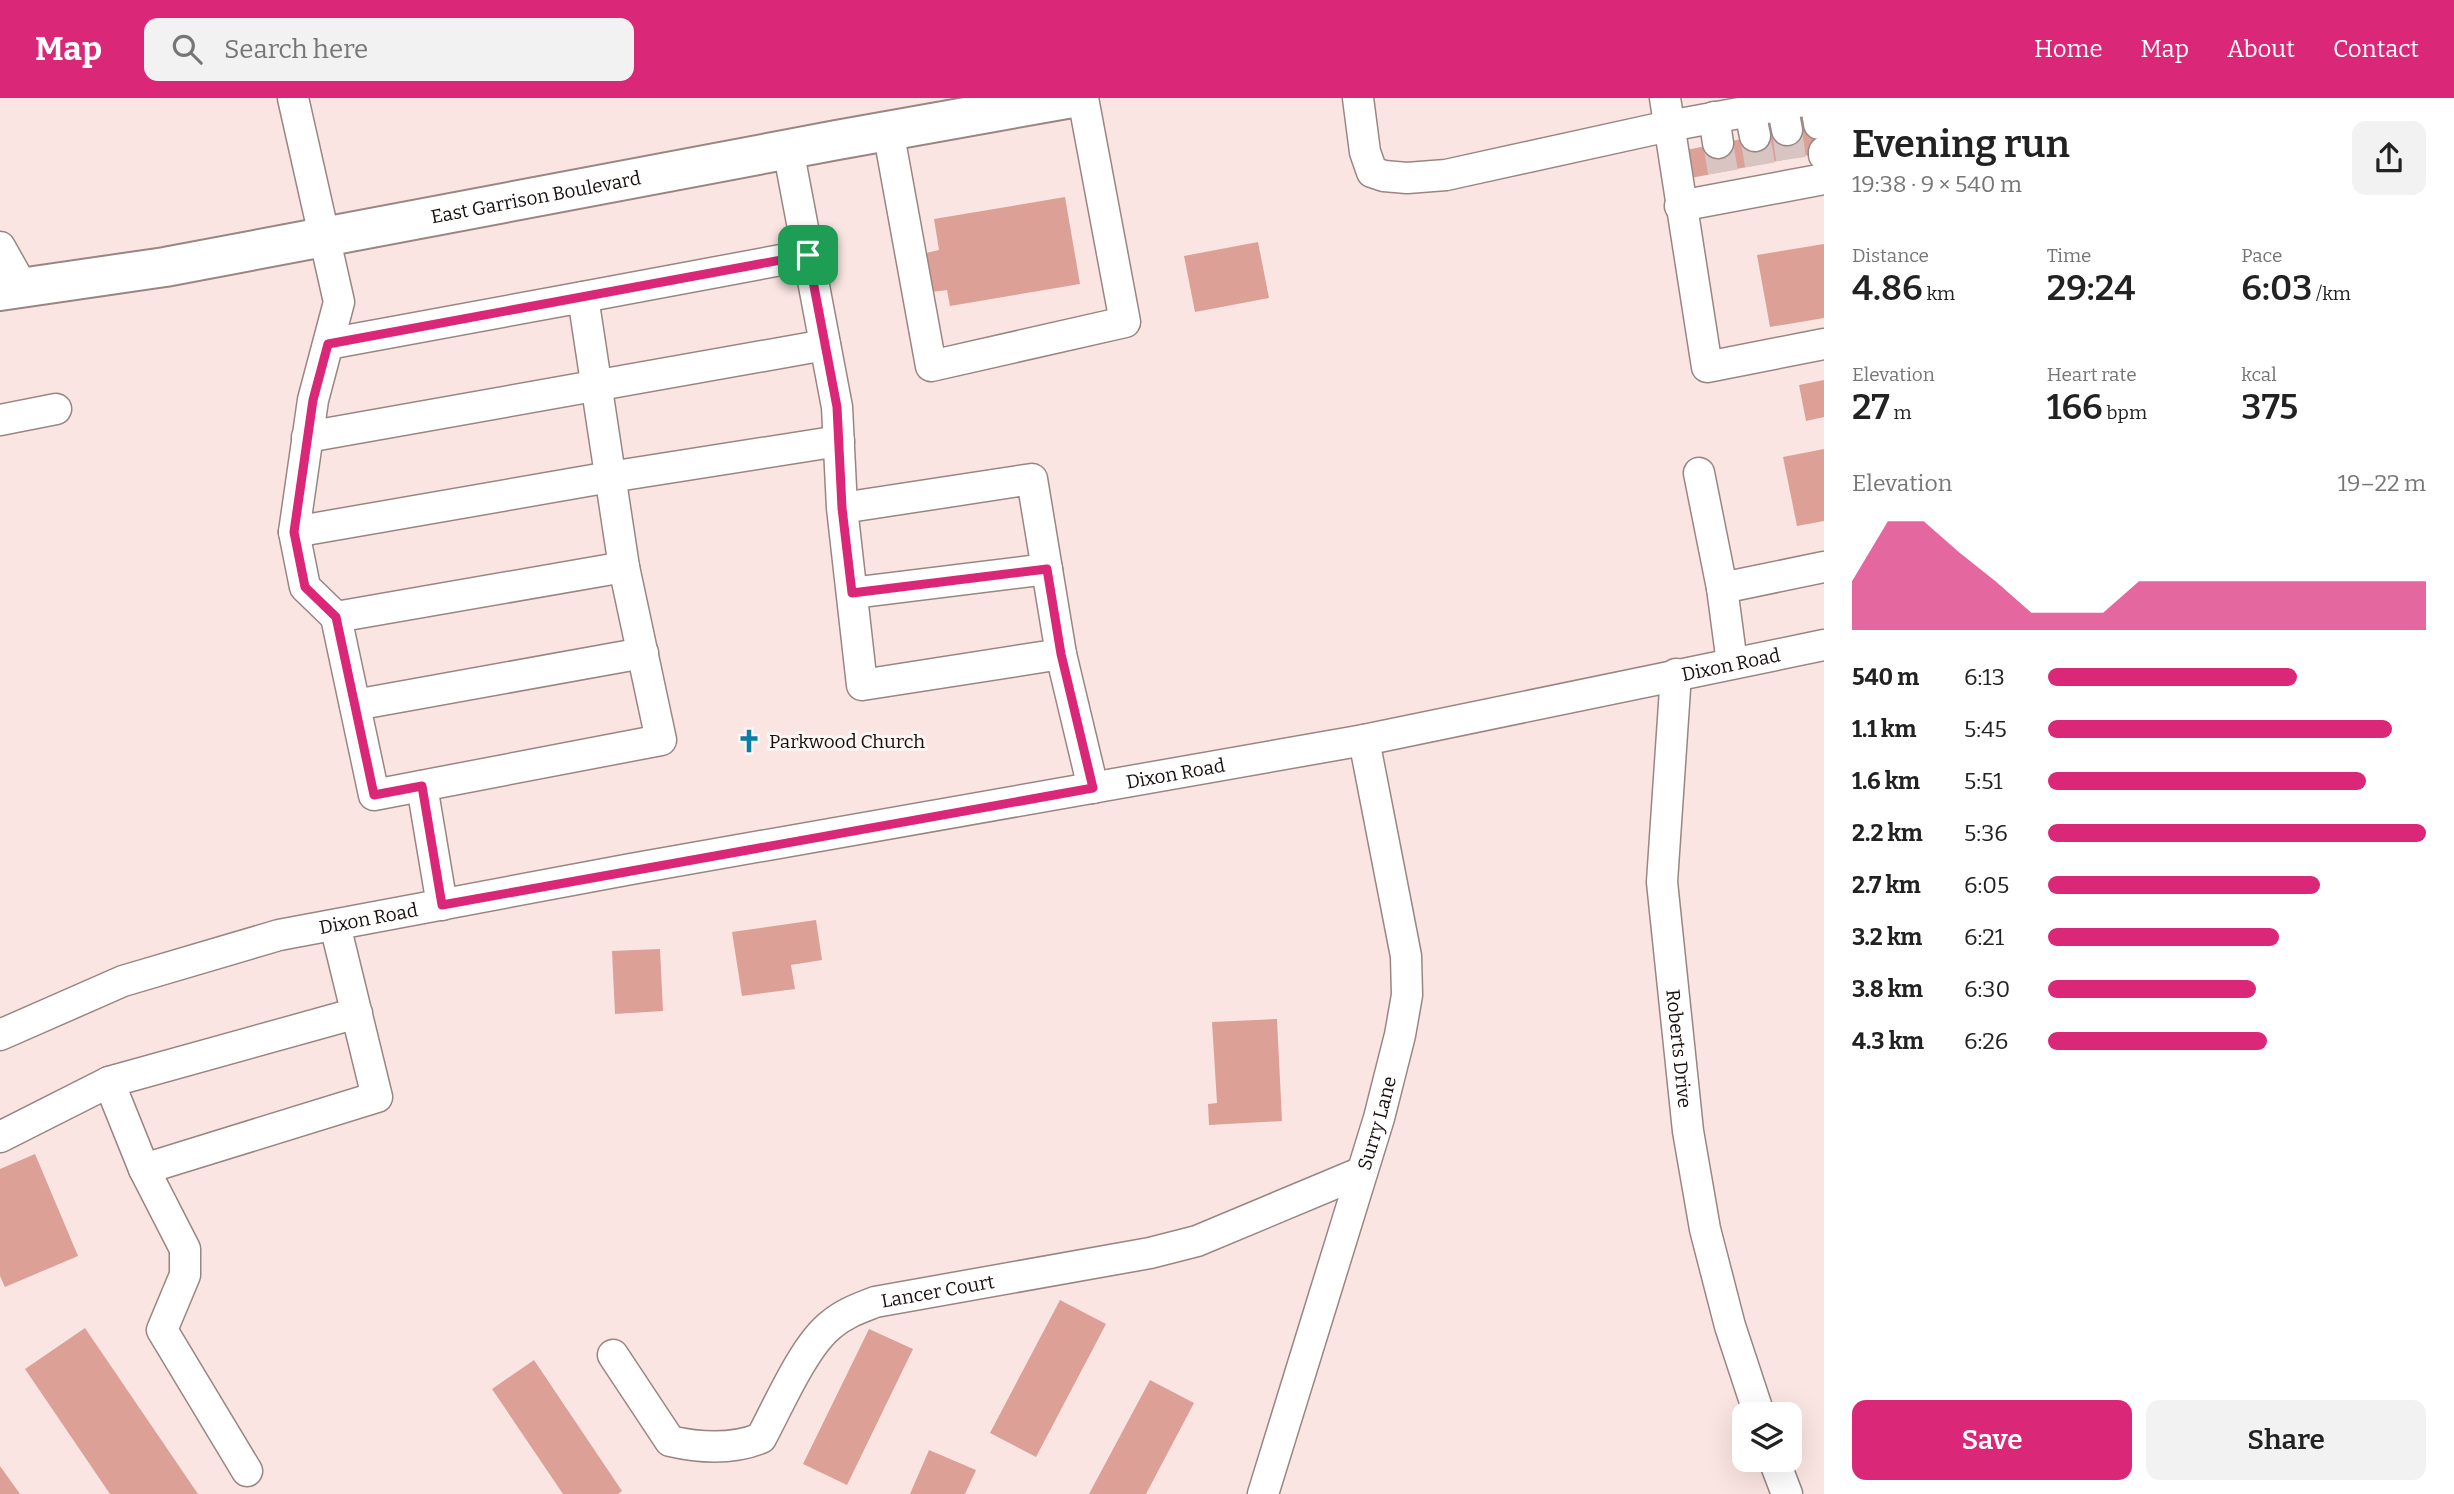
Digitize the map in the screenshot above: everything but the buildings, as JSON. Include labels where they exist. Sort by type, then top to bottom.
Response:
[{"type":"main road","name":"East Garrison Boulevard","points":[[11,289],[165,267],[1072,98]]},
{"type":"street","points":[[293,98],[340,302],[313,400],[294,532],[305,587],[336,617],[374,795],[661,740],[624,567],[583,297]]},
{"type":"street","points":[[888,131],[931,366],[1125,322],[1083,98]]},
{"type":"street","points":[[1357,98],[1365,152],[1372,172],[1407,178],[1447,175],[1667,112]]},
{"type":"street","points":[[1667,112],[1721,158]]},
{"type":"street","points":[[1667,112],[1707,367],[1824,344]]},
{"type":"street","points":[[1680,206],[1721,158],[1757,150],[1796,151],[1820,126]]},
{"type":"street","points":[[788,149],[837,407],[842,508],[862,685],[1061,654]]},
{"type":"street","points":[[1721,158],[1757,150],[1796,151]]},
{"type":"street","points":[[0,247],[11,289]]},
{"type":"street","points":[[328,344],[808,255]]},
{"type":"street","points":[[307,437],[825,345]]},
{"type":"street","points":[[0,420],[56,409]]},
{"type":"street","points":[[294,532],[610,477],[839,441]]},
{"type":"street","points":[[1699,473],[1722,588],[1732,663]]},
{"type":"street","points":[[842,508],[1032,479],[1061,654],[1093,788]]},
{"type":"street","points":[[336,617],[624,567]]},
{"type":"street","points":[[1722,588],[1824,567]]},
{"type":"street","points":[[852,593],[1047,569]]},
{"type":"street","name":"Dixon Road","points":[[0,1035],[123,981],[279,935],[1364,740],[1824,645]]},
{"type":"street","points":[[355,705],[643,653]]},
{"type":"street","name":"Roberts Drive","points":[[1676,674],[1662,882],[1687,1117],[1705,1229],[1730,1326],[1755,1402]]},
{"type":"street","name":"Surry Lane","points":[[1263,1494],[1385,1094],[1407,995],[1406,956],[1364,740]]},
{"type":"street","points":[[422,786],[442,905]]},
{"type":"street","points":[[145,1168],[377,1097],[335,925]]},
{"type":"street","points":[[0,1137],[109,1082],[357,1013]]},
{"type":"street","points":[[109,1082],[145,1168],[185,1249],[185,1275],[162,1330],[247,1471]]},
{"type":"street","name":"Lancer Court","points":[[613,1355],[670,1441],[729,1447],[747,1444],[761,1438],[810,1349],[830,1325],[851,1311],[875,1302],[1150,1253],[1197,1241],[1362,1172]]},
{"type":"street","points":[[1778,1472],[1787,1494]]},
{"type":"tunnel","points":[[1787,130],[1791,159]]},
{"type":"tunnel","points":[[1755,136],[1760,165]]},
{"type":"tunnel","points":[[1718,143],[1723,172]]},
{"type":"place","name":"Parkwood Church","points":[[749,741]]},
{"type":"route","points":[[808,255],[837,407],[842,508],[852,593],[1047,569],[1061,654],[1093,788],[442,905],[422,786],[374,795],[336,617],[305,587],[294,532],[313,400],[328,344],[808,255]]}]
